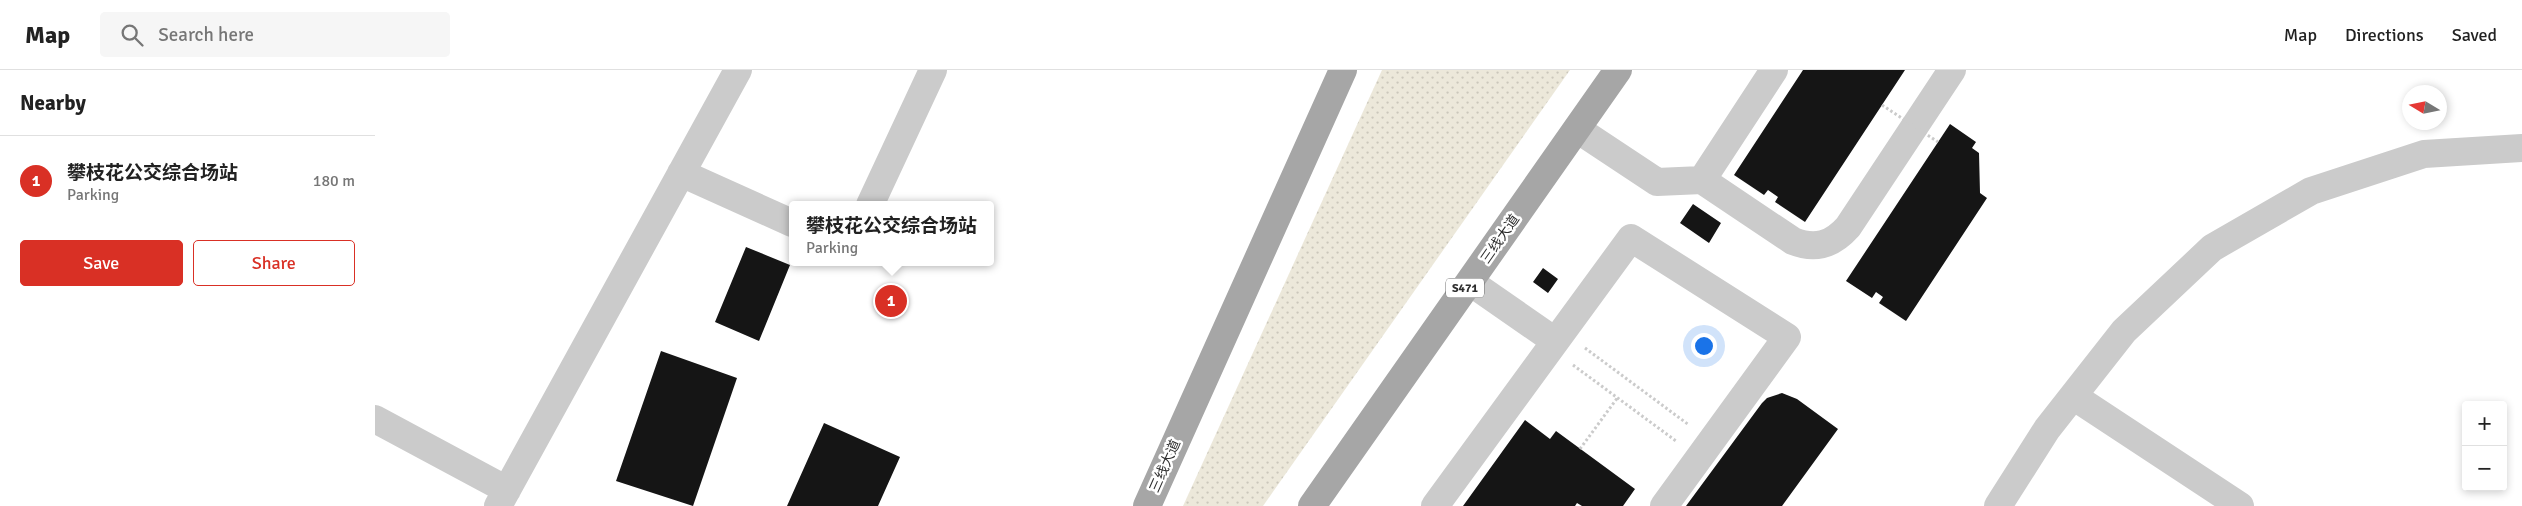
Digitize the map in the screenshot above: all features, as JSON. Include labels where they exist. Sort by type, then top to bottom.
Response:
[{"type":"main road","name":"三线大道","points":[[1147,506],[1343,70]]},
{"type":"main road","name":"三线大道","points":[[1312,506],[1618,70]]},
{"type":"street","points":[[375,419],[502,498],[738,70]]},
{"type":"street","points":[[873,201],[933,70]]},
{"type":"street","points":[[1702,180],[1774,70]]},
{"type":"street","points":[[1577,129],[1657,182],[1702,180],[1793,241],[1805,245],[1829,243],[1840,237],[1848,227],[1952,70]]},
{"type":"street","points":[[1998,506],[2047,429],[2124,331],[2212,248],[2311,191],[2424,154],[2522,148]]},
{"type":"street","points":[[681,173],[789,222]]},
{"type":"street","points":[[1435,506],[1631,238],[1787,337],[1664,506]]},
{"type":"street","points":[[1469,282],[1556,340]]},
{"type":"street","points":[[2073,396],[2240,506]]},
{"type":"path","points":[[1882,105],[1938,142]]},
{"type":"path","points":[[1556,340],[1618,397],[1705,449]]},
{"type":"path","points":[[1556,340],[1705,449]]},
{"type":"path","points":[[1580,449],[1618,397]]},
{"type":"shaded area","points":[[1382,70],[1570,70],[1263,506],[1183,506]]},
{"type":"building","points":[[1803,70],[1905,70],[1805,222],[1775,202],[1778,197],[1768,190],[1764,195],[1734,175]]},
{"type":"building","points":[[1950,124],[1976,142],[1972,148],[1979,153],[1980,193],[1987,198],[1906,321],[1879,303],[1883,297],[1876,292],[1872,298],[1846,281]]},
{"type":"building","points":[[1693,204],[1721,223],[1709,243],[1680,223]]},
{"type":"building","points":[[746,247],[789,265],[759,341],[715,322]]},
{"type":"building","points":[[1543,268],[1558,279],[1548,293],[1533,282]]},
{"type":"building","points":[[661,351],[737,378],[693,506],[616,481]]},
{"type":"building","points":[[1782,393],[1797,399],[1838,429],[1782,506],[1686,506],[1762,403],[1767,398]]},
{"type":"building","points":[[1525,420],[1550,439],[1556,431],[1635,489],[1623,506],[1582,506],[1577,503],[1575,506],[1463,506]]},
{"type":"building","points":[[824,423],[900,457],[878,506],[787,506]]},
{"type":"place","name":"攀枝花公交综合场站","points":[[891,301]]}]
